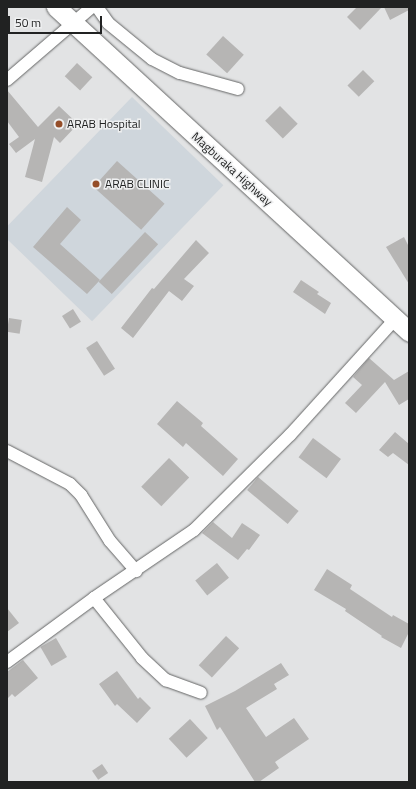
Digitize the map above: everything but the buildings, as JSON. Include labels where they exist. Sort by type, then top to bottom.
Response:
[{"type":"main road","name":"Magburaka Highway","points":[[56,7],[409,332]]},
{"type":"street","points":[[7,80],[92,7]]},
{"type":"street","points":[[97,7],[108,23],[157,62],[180,73],[238,89]]},
{"type":"street","points":[[7,662],[94,598],[136,571],[194,530],[290,435],[395,319]]},
{"type":"street","points":[[7,451],[70,484],[81,495],[110,541],[136,571]]},
{"type":"street","points":[[94,598],[142,658],[166,680],[201,693]]},
{"type":"shaded area","points":[[132,97],[223,185],[92,321],[7,239],[7,226]]},
{"type":"place","name":"ARAB Hospital","points":[[59,124]]},
{"type":"place","name":"ARAB CLINIC","points":[[96,184]]}]
